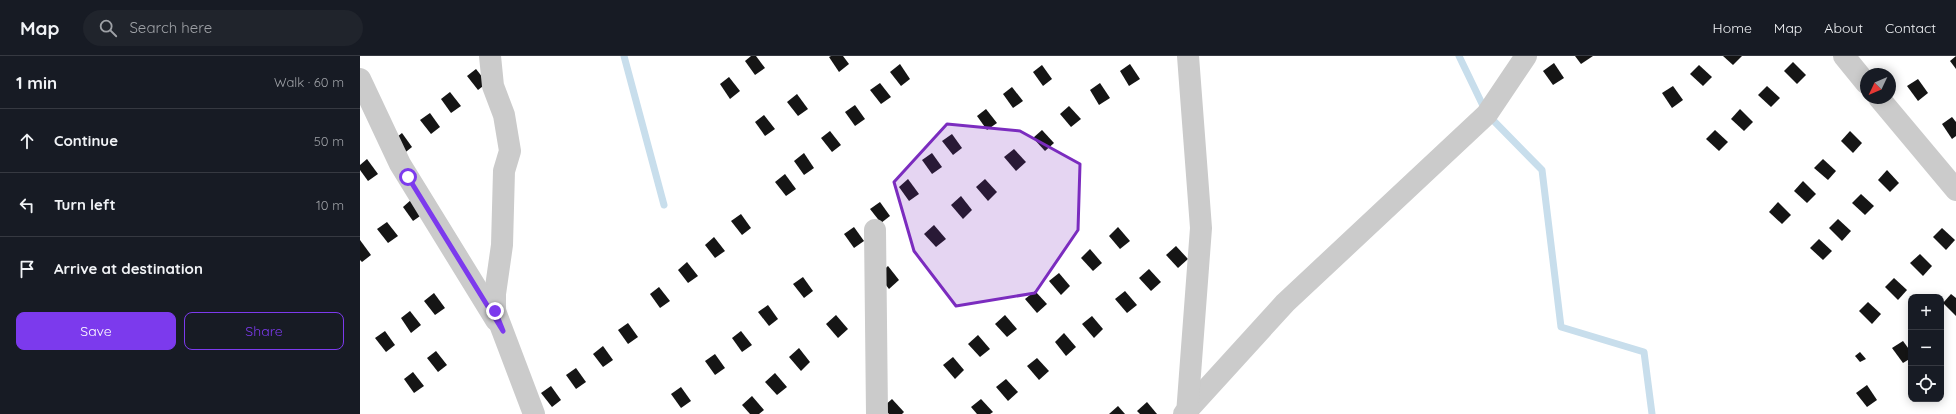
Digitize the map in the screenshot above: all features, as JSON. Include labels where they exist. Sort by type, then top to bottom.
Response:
[{"type":"street","points":[[490,56],[493,86],[504,115],[510,151],[504,171],[502,245],[495,294],[495,311],[534,414]]},
{"type":"street","points":[[1186,413],[1201,228],[1188,56]]},
{"type":"street","points":[[1186,413],[1285,303],[1487,114],[1526,56]]},
{"type":"street","points":[[1844,56],[1860,75]]},
{"type":"street","points":[[360,79],[400,164],[503,331]]},
{"type":"street","points":[[1884,104],[1956,190]]},
{"type":"street","points":[[875,230],[877,414]]},
{"type":"highlighted area","points":[[947,124],[1020,131],[1080,164],[1078,230],[1035,293],[956,306],[914,251],[894,182]]},
{"type":"building","points":[[751,56],[756,56],[765,68],[755,75],[745,61]]},
{"type":"building","points":[[843,56],[849,64],[839,72],[829,57]]},
{"type":"building","points":[[1575,56],[1593,56],[1581,64]]},
{"type":"building","points":[[1723,56],[1742,56],[1733,65]]},
{"type":"building","points":[[1956,56],[1956,69],[1950,61]]},
{"type":"building","points":[[1793,62],[1806,75],[1797,84],[1784,71]]},
{"type":"building","points":[[1554,63],[1564,78],[1553,85],[1543,71]]},
{"type":"building","points":[[900,64],[910,79],[901,86],[890,72]]},
{"type":"building","points":[[1130,64],[1140,79],[1129,86],[1120,71]]},
{"type":"building","points":[[1042,65],[1052,79],[1043,86],[1033,72]]},
{"type":"building","points":[[1699,65],[1712,77],[1703,86],[1690,74]]},
{"type":"building","points":[[476,69],[487,83],[478,90],[467,76]]},
{"type":"building","points":[[729,77],[740,91],[730,99],[720,84]]},
{"type":"building","points":[[1918,79],[1928,93],[1918,101],[1907,86]]},
{"type":"building","points":[[880,83],[891,97],[881,104],[870,90]]},
{"type":"building","points":[[1100,83],[1110,98],[1099,105],[1090,90]]},
{"type":"building","points":[[1673,86],[1683,100],[1672,108],[1662,93]]},
{"type":"building","points":[[1767,86],[1780,98],[1771,107],[1758,95]]},
{"type":"building","points":[[1012,87],[1023,101],[1013,108],[1003,94]]},
{"type":"building","points":[[450,92],[461,106],[451,113],[441,99]]},
{"type":"building","points":[[797,94],[808,109],[798,116],[787,102]]},
{"type":"building","points":[[855,105],[865,119],[855,126],[845,112]]},
{"type":"building","points":[[1069,106],[1081,119],[1071,127],[1060,114]]},
{"type":"building","points":[[986,109],[997,123],[987,130],[977,116]]},
{"type":"building","points":[[1740,109],[1753,122],[1744,131],[1731,119]]},
{"type":"building","points":[[430,113],[440,127],[431,134],[420,120]]},
{"type":"building","points":[[764,115],[775,129],[765,136],[755,122]]},
{"type":"building","points":[[1952,117],[1956,122],[1956,136],[1952,139],[1942,124]]},
{"type":"building","points":[[1042,130],[1054,143],[1045,151],[1033,138]]},
{"type":"building","points":[[1715,130],[1728,142],[1719,151],[1706,139]]},
{"type":"building","points":[[830,131],[841,145],[832,152],[821,138]]},
{"type":"building","points":[[1850,131],[1862,143],[1853,153],[1841,141]]},
{"type":"building","points":[[402,133],[412,147],[402,155],[392,141]]},
{"type":"building","points":[[952,134],[962,148],[953,155],[942,141]]},
{"type":"building","points":[[1014,149],[1026,162],[1016,171],[1004,157]]},
{"type":"building","points":[[804,153],[814,168],[804,175],[794,161]]},
{"type":"building","points":[[932,153],[942,167],[932,174],[922,160]]},
{"type":"building","points":[[367,159],[378,174],[368,181],[360,170],[360,165]]},
{"type":"building","points":[[1823,159],[1836,171],[1828,180],[1814,168]]},
{"type":"building","points":[[1887,170],[1899,183],[1890,192],[1878,180]]},
{"type":"building","points":[[785,174],[796,189],[786,196],[775,182]]},
{"type":"building","points":[[908,179],[919,194],[909,201],[899,187]]},
{"type":"building","points":[[985,179],[997,192],[988,201],[976,187]]},
{"type":"building","points":[[1803,181],[1816,194],[1807,203],[1794,191]]},
{"type":"building","points":[[1861,194],[1874,206],[1865,215],[1852,203]]},
{"type":"building","points":[[961,196],[972,210],[963,219],[951,205]]},
{"type":"building","points":[[412,199],[423,214],[413,221],[403,207]]},
{"type":"building","points":[[880,202],[890,216],[881,223],[870,209]]},
{"type":"building","points":[[1778,202],[1791,215],[1782,224],[1769,212]]},
{"type":"building","points":[[741,214],[751,228],[742,235],[731,221]]},
{"type":"building","points":[[1838,219],[1851,231],[1842,241],[1829,228]]},
{"type":"building","points":[[387,222],[398,236],[388,243],[377,229]]},
{"type":"building","points":[[934,225],[946,239],[936,247],[924,234]]},
{"type":"building","points":[[854,227],[864,241],[854,248],[844,234]]},
{"type":"building","points":[[1118,227],[1130,241],[1120,249],[1109,236]]},
{"type":"building","points":[[1942,228],[1955,240],[1946,250],[1933,237]]},
{"type":"building","points":[[714,237],[725,251],[715,258],[705,245]]},
{"type":"building","points":[[1819,239],[1832,251],[1823,260],[1810,248]]},
{"type":"building","points":[[360,240],[371,255],[362,262],[360,260]]},
{"type":"building","points":[[1176,246],[1188,259],[1178,268],[1166,255]]},
{"type":"building","points":[[1090,249],[1102,263],[1093,271],[1081,258]]},
{"type":"building","points":[[1920,254],[1932,266],[1923,276],[1910,263]]},
{"type":"building","points":[[687,262],[698,276],[688,283],[678,270]]},
{"type":"building","points":[[888,266],[899,280],[889,289],[878,275]]},
{"type":"building","points":[[1149,269],[1161,282],[1151,291],[1139,278]]},
{"type":"building","points":[[1059,273],[1070,286],[1061,295],[1049,281]]},
{"type":"building","points":[[803,277],[813,291],[804,298],[793,284]]},
{"type":"building","points":[[1894,278],[1907,290],[1898,300],[1885,287]]},
{"type":"building","points":[[659,287],[670,301],[660,308],[650,294]]},
{"type":"building","points":[[1035,291],[1047,304],[1037,313],[1025,299]]},
{"type":"building","points":[[1125,291],[1137,305],[1127,313],[1115,299]]},
{"type":"building","points":[[434,293],[445,308],[435,315],[424,301]]},
{"type":"building","points":[[1951,294],[1956,298],[1956,316],[1944,304],[1944,302]]},
{"type":"building","points":[[1868,302],[1881,314],[1872,324],[1859,311]]},
{"type":"building","points":[[768,305],[778,319],[769,326],[758,312]]},
{"type":"building","points":[[410,311],[421,325],[411,333],[401,318]]},
{"type":"building","points":[[836,315],[848,329],[838,338],[826,324]]},
{"type":"building","points":[[1005,315],[1017,329],[1007,337],[995,324]]},
{"type":"building","points":[[1092,316],[1103,329],[1094,338],[1082,324]]},
{"type":"building","points":[[628,323],[638,337],[628,344],[618,330]]},
{"type":"building","points":[[385,331],[395,345],[386,352],[375,338]]},
{"type":"building","points":[[741,331],[752,345],[742,352],[732,338]]},
{"type":"building","points":[[1064,333],[1076,347],[1066,356],[1055,342]]},
{"type":"building","points":[[978,335],[990,349],[980,357],[968,344]]},
{"type":"building","points":[[1903,341],[1908,348],[1908,360],[1903,363],[1892,348]]},
{"type":"building","points":[[603,346],[613,360],[603,367],[593,354]]},
{"type":"building","points":[[799,348],[810,362],[801,371],[789,357]]},
{"type":"building","points":[[436,351],[447,365],[438,372],[427,358]]},
{"type":"building","points":[[1860,352],[1866,359],[1860,362],[1855,356]]},
{"type":"building","points":[[715,354],[725,368],[715,375],[705,361]]},
{"type":"building","points":[[953,357],[964,370],[955,379],[943,365]]},
{"type":"building","points":[[1037,358],[1049,371],[1039,380],[1027,366]]},
{"type":"building","points":[[576,368],[586,382],[576,389],[566,375]]},
{"type":"building","points":[[413,372],[424,386],[414,393],[404,379]]},
{"type":"building","points":[[775,373],[787,387],[777,395],[765,382]]},
{"type":"building","points":[[1006,379],[1018,392],[1008,401],[996,387]]},
{"type":"building","points":[[1867,385],[1877,400],[1867,407],[1856,393]]},
{"type":"building","points":[[551,386],[561,400],[552,407],[541,393]]},
{"type":"building","points":[[681,387],[691,401],[681,408],[671,394]]},
{"type":"building","points":[[752,396],[764,410],[759,414],[750,414],[742,405]]},
{"type":"building","points":[[892,399],[904,412],[902,414],[889,414],[883,407]]},
{"type":"building","points":[[981,399],[993,412],[990,414],[977,414],[971,407]]},
{"type":"building","points":[[1147,402],[1157,414],[1140,414],[1137,411]]},
{"type":"building","points":[[1118,406],[1125,414],[1109,414]]},
{"type":"waterway","points":[[624,56],[664,205]]},
{"type":"waterway","points":[[1459,56],[1487,114],[1542,170],[1561,327],[1644,352],[1652,414]]},
{"type":"route","points":[[408,177],[503,331],[495,311]]}]
